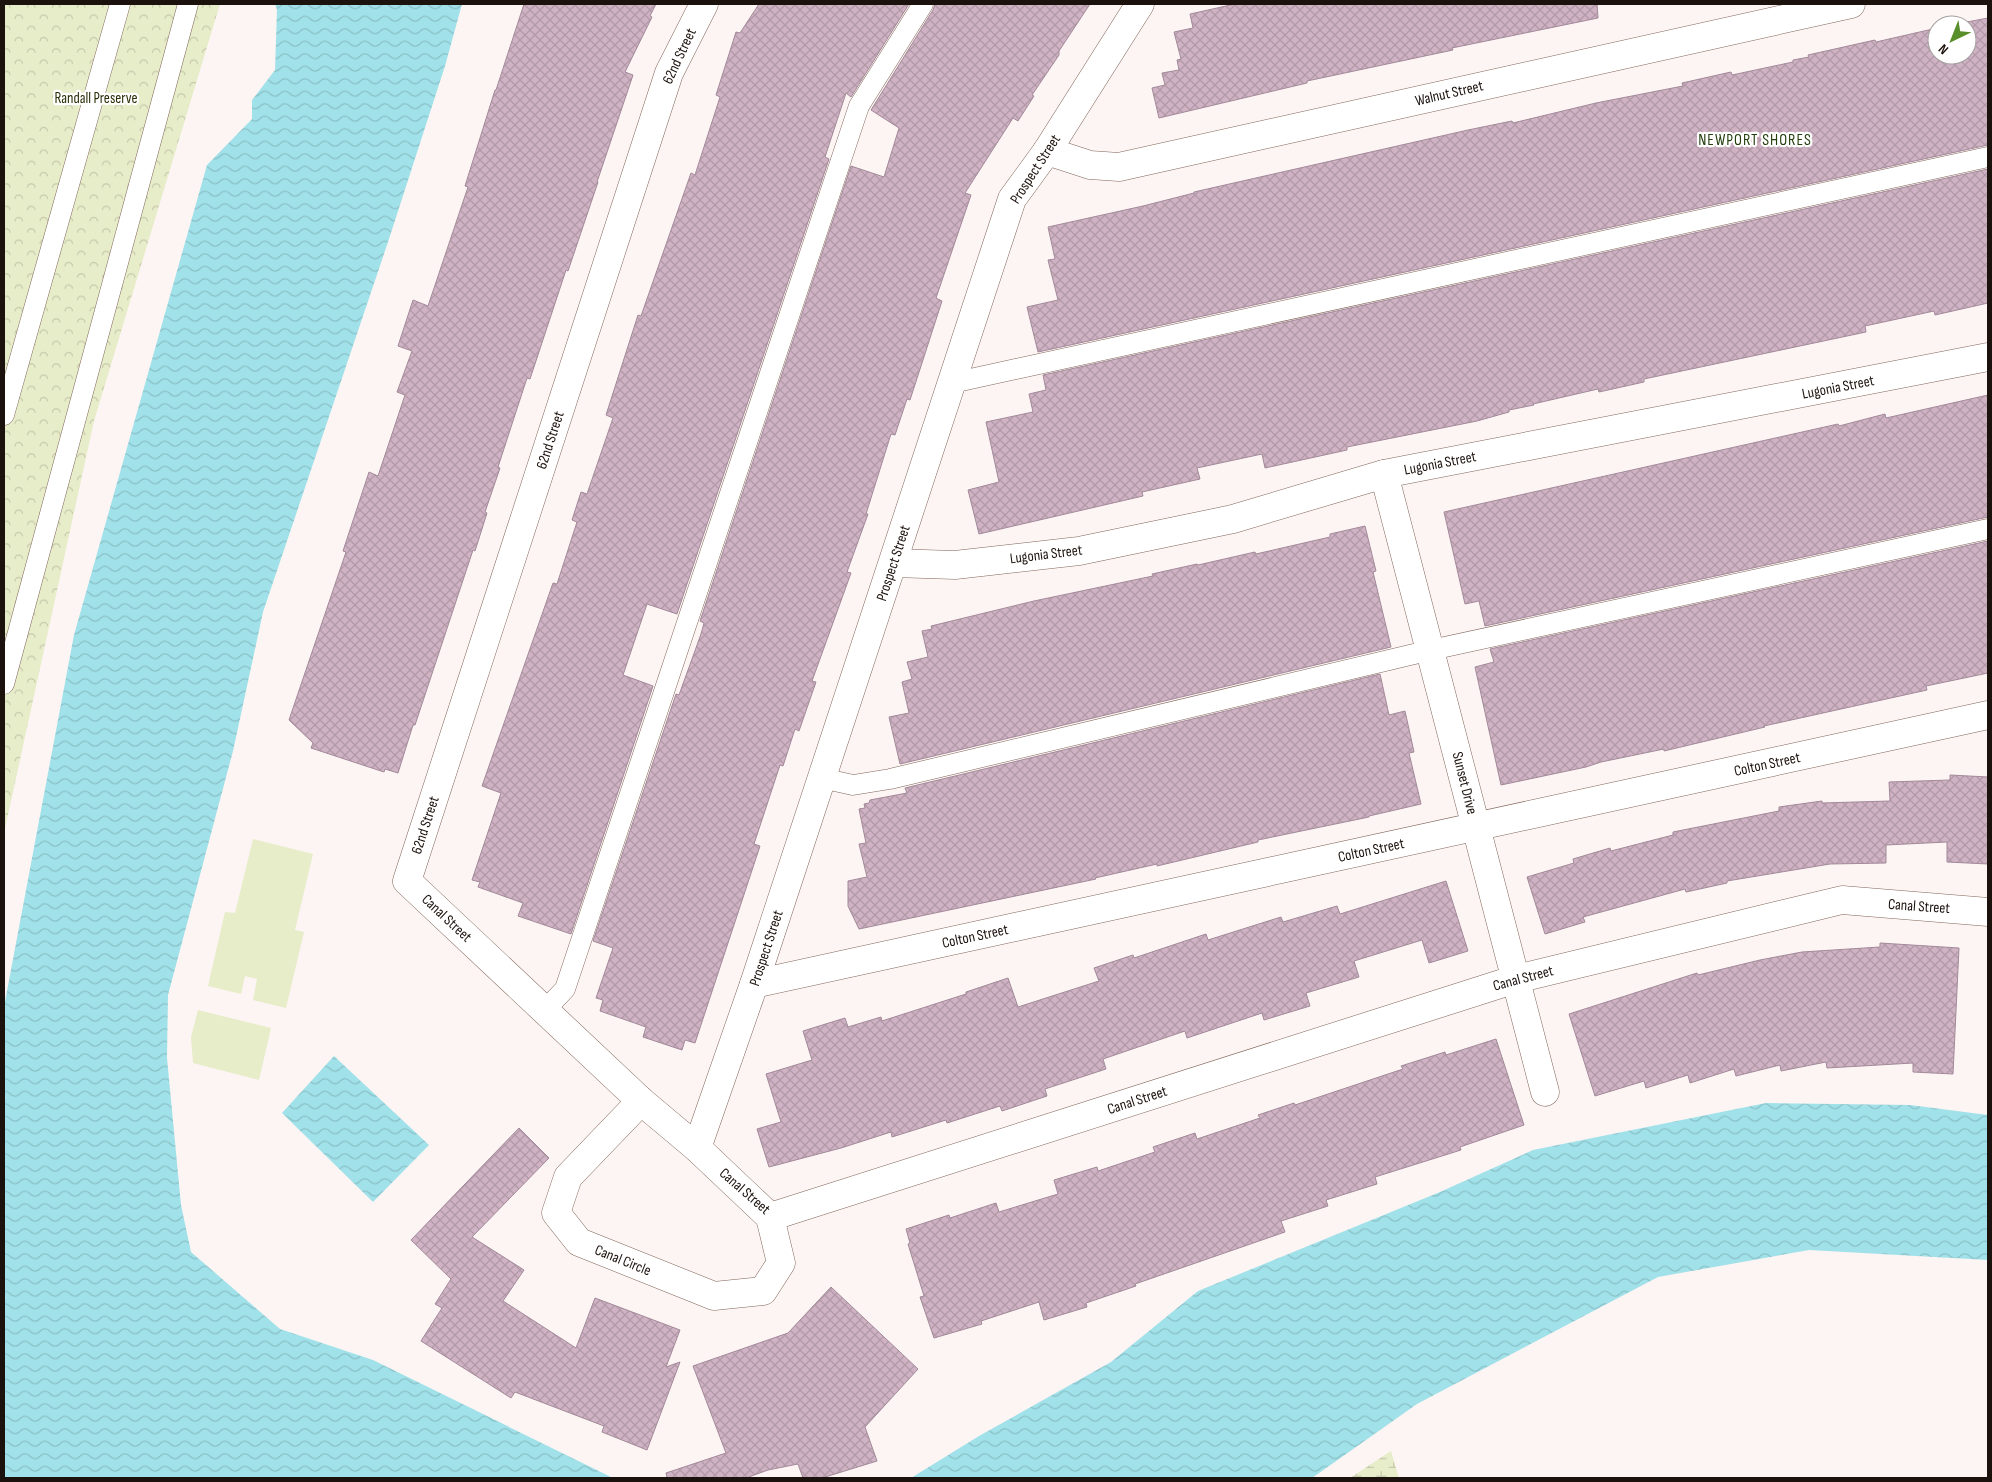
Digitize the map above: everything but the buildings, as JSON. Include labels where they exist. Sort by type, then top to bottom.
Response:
[{"type":"street","name":"62nd Street","points":[[407,881],[668,73],[704,4]]},
{"type":"street","name":"Prospect Street","points":[[697,1148],[754,984],[1012,199],[1047,151],[1140,4]]},
{"type":"street","name":"Walnut Street","points":[[1047,151],[1090,165],[1119,167],[1851,4]]},
{"type":"street","name":"Lugonia Street","points":[[893,563],[955,565],[1079,551],[1232,519],[1384,474],[1988,357]]},
{"type":"street","name":"Sunset Drive","points":[[1384,474],[1545,1092]]},
{"type":"street","name":"Colton Street","points":[[754,984],[1988,715]]},
{"type":"street","name":"Canal Street","points":[[407,881],[641,1101],[697,1148],[770,1217],[1516,979],[1842,900],[1988,912]]},
{"type":"street","name":"Canal Circle","points":[[641,1101],[568,1177],[556,1213],[580,1242],[714,1296],[763,1292],[781,1263],[770,1217]]},
{"type":"lane","points":[[4,415],[120,4]]},
{"type":"lane","points":[[4,684],[188,4]]},
{"type":"lane","points":[[545,1010],[565,988],[859,106],[923,4]]},
{"type":"lane","points":[[952,383],[1988,157]]},
{"type":"lane","points":[[821,778],[853,785],[890,779],[1431,650],[1988,529]]},
{"type":"green space","name":"Randall Preserve","points":[[4,4],[220,4],[94,421],[4,833]]},
{"type":"green space","points":[[253,839],[313,854],[295,930],[304,932],[286,1008],[253,1000],[257,979],[245,976],[241,994],[208,986],[225,912],[235,913]]},
{"type":"green space","points":[[198,1010],[271,1028],[259,1080],[193,1063],[191,1037]]},
{"type":"green space","points":[[1391,1451],[1399,1478],[1350,1478]]},
{"type":"water","points":[[275,4],[462,4],[445,66],[388,242],[263,612],[233,751],[168,995],[167,1058],[181,1205],[191,1252],[280,1329],[373,1360],[613,1478],[4,1478],[4,1007],[74,635],[207,165],[252,119],[252,100],[275,70],[277,10]]},
{"type":"water","points":[[334,1056],[429,1145],[373,1202],[282,1113]]},
{"type":"water","points":[[1766,1103],[1910,1105],[1988,1115],[1988,1260],[1809,1250],[1658,1277],[1417,1404],[1312,1478],[911,1478],[979,1436],[1111,1362],[1198,1291],[1440,1192],[1533,1150]]},
{"type":"district","name":"NEWPORT SHORES","points":[[1755,139]]}]
